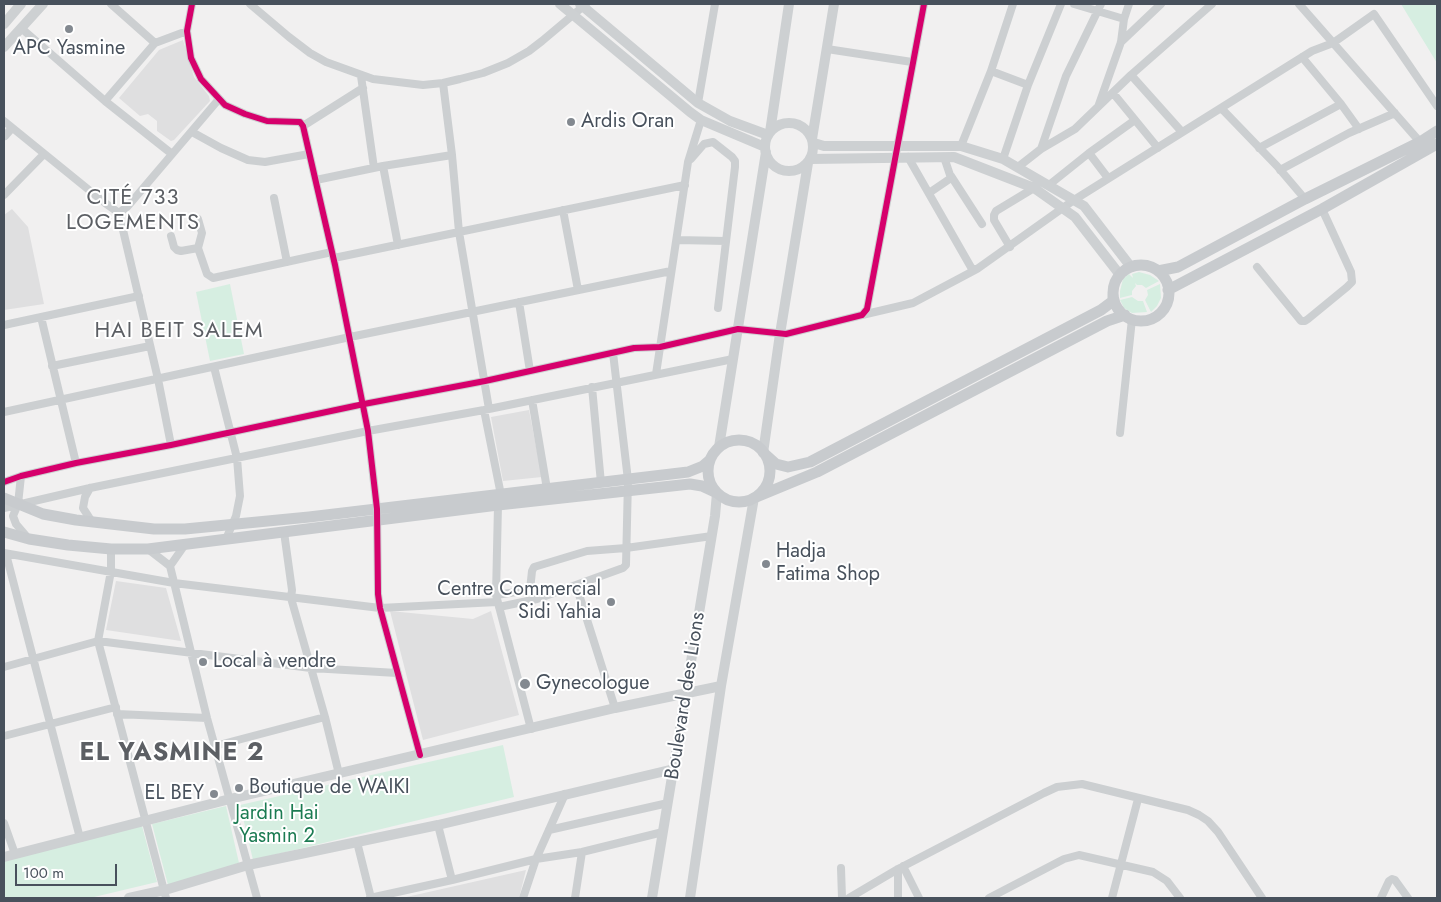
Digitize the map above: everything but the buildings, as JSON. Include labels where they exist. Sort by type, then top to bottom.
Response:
[{"type":"main road","points":[[4,24],[21,4]]},
{"type":"main road","points":[[4,47],[43,4]]},
{"type":"main road","points":[[560,4],[701,120],[765,150],[772,164],[784,170],[797,170],[809,161],[894,157],[954,157],[1034,188],[1075,217],[1120,275]]},
{"type":"main road","points":[[717,493],[709,478],[708,469],[710,460],[719,447],[789,4]]},
{"type":"main road","points":[[754,498],[760,494],[768,482],[770,469],[764,454],[780,334],[809,161],[813,151],[834,4]]},
{"type":"main road","points":[[583,5],[698,103],[735,123],[769,134]]},
{"type":"main road","points":[[769,134],[782,124],[796,123],[808,130],[813,141],[824,146],[961,146],[1004,159],[1084,206],[1131,267]]},
{"type":"main road","points":[[1158,271],[1178,267],[1305,199],[1420,142],[1437,131]]},
{"type":"main road","points":[[1168,290],[1322,209],[1437,144]]},
{"type":"main road","points":[[500,500],[547,489],[602,483],[628,485],[690,484],[702,486],[735,502],[748,501],[817,472],[1107,321],[1128,317],[1147,320],[1154,317],[1165,306],[1168,290],[1163,276],[1158,271],[1145,265],[1131,267],[1120,275],[1114,287],[1113,301],[1101,310],[810,462],[788,467],[776,464],[754,444],[739,440],[719,447]]},
{"type":"main road","points":[[1113,294],[1115,302],[1128,317]]},
{"type":"main road","points":[[4,498],[44,514],[92,522],[172,530],[377,515],[628,485],[688,472],[710,460]]},
{"type":"main road","name":"Boulevard des Lions","points":[[652,898],[712,536],[717,493]]},
{"type":"main road","name":"Boulevard des Lions","points":[[690,898],[721,686],[754,498]]},
{"type":"main road","points":[[4,532],[29,539],[68,545],[111,549],[148,549],[284,532],[377,515]]},
{"type":"main road","points":[[4,857],[230,799],[615,708],[721,686]]},
{"type":"main road","points":[[129,898],[166,894],[248,865],[438,825],[674,769]]},
{"type":"street","points":[[111,4],[155,42]]},
{"type":"street","points":[[192,4],[187,31],[191,58],[201,79],[219,99],[225,105],[267,121],[300,122],[304,126],[308,154],[316,180],[333,255],[364,404],[377,515],[378,594],[380,608],[420,755]]},
{"type":"street","points":[[250,4],[310,53],[326,62],[373,80],[406,84],[443,83],[483,73],[508,63],[529,51],[583,5]]},
{"type":"street","points":[[698,103],[716,4]]},
{"type":"street","points":[[862,314],[867,309],[896,145],[924,4]]},
{"type":"street","points":[[961,146],[991,71],[1013,4]]},
{"type":"street","points":[[1004,159],[1028,85],[1061,4]]},
{"type":"street","points":[[1074,4],[1100,7],[1124,19]]},
{"type":"street","points":[[1098,108],[1121,42],[1124,19],[1129,4]]},
{"type":"street","points":[[1121,42],[1161,4]]},
{"type":"street","points":[[1018,167],[1040,149],[1075,129],[1130,75],[1212,4]]},
{"type":"street","points":[[1299,4],[1420,142]]},
{"type":"street","points":[[1040,149],[1066,76],[1100,7]]},
{"type":"street","points":[[4,482],[76,463],[485,381],[634,348],[660,347],[738,329],[780,334],[913,303],[977,270],[1074,200],[1108,178],[1312,51],[1333,43],[1374,14],[1437,106]]},
{"type":"street","points":[[21,28],[105,101],[172,154]]},
{"type":"street","points":[[105,101],[155,42],[187,31]]},
{"type":"street","points":[[827,49],[912,62]]},
{"type":"street","points":[[1302,57],[1359,129]]},
{"type":"street","points":[[991,71],[1028,85]]},
{"type":"street","points":[[1130,75],[1182,132]]},
{"type":"street","points":[[361,76],[374,168]]},
{"type":"street","points":[[443,83],[459,232],[485,381],[486,410],[500,500],[497,601],[531,729]]},
{"type":"street","points":[[304,126],[363,88]]},
{"type":"street","points":[[1113,93],[1158,148]]},
{"type":"street","points":[[119,213],[128,206],[219,99]]},
{"type":"street","points":[[1259,148],[1341,104]]},
{"type":"street","points":[[1221,108],[1305,199]]},
{"type":"street","points":[[1280,170],[1394,113]]},
{"type":"street","points":[[4,120],[119,213],[158,379],[171,445]]},
{"type":"street","points":[[656,374],[688,162],[701,120]]},
{"type":"street","points":[[1049,185],[1135,120]]},
{"type":"street","points":[[5,136],[12,128]]},
{"type":"street","points":[[192,132],[248,160],[264,162],[308,154]]},
{"type":"street","points":[[688,162],[704,144],[713,142],[732,157],[735,162],[736,167],[718,308]]},
{"type":"street","points":[[1089,153],[1108,178]]},
{"type":"street","points":[[4,195],[44,154]]},
{"type":"street","points":[[316,180],[383,166],[452,155]]},
{"type":"street","points":[[908,157],[972,269],[977,270]]},
{"type":"street","points":[[944,157],[952,176],[982,224]]},
{"type":"street","points":[[383,166],[398,245]]},
{"type":"street","points":[[929,193],[952,176]]},
{"type":"street","points":[[198,219],[202,233],[198,248],[207,274],[214,278],[288,262],[398,245],[685,185]]},
{"type":"street","points":[[1010,247],[994,220],[994,215],[1034,188]]},
{"type":"street","points":[[274,198],[288,262]]},
{"type":"street","points":[[1258,267],[1301,321],[1308,319],[1347,287],[1352,282],[1352,272],[1322,209]]},
{"type":"street","points":[[563,210],[578,290]]},
{"type":"street","points":[[171,236],[177,250],[198,248]]},
{"type":"street","points":[[677,240],[726,241]]},
{"type":"street","points":[[4,412],[350,337],[671,271]]},
{"type":"street","points":[[4,325],[138,296]]},
{"type":"street","points":[[519,302],[530,371]]},
{"type":"street","points":[[41,317],[76,463]]},
{"type":"street","points":[[1120,433],[1128,317]]},
{"type":"street","points":[[52,366],[150,346]]},
{"type":"street","points":[[80,838],[5,554],[174,583],[380,608],[537,599],[623,568],[626,565],[628,485],[613,353]]},
{"type":"street","points":[[4,508],[90,488],[368,431],[486,410],[733,359]]},
{"type":"street","points":[[214,367],[222,405],[231,432],[240,496],[233,526],[226,539]]},
{"type":"street","points":[[592,387],[602,483]]},
{"type":"street","points":[[532,400],[547,489]]},
{"type":"street","points":[[21,476],[14,520],[29,539]]},
{"type":"street","points":[[90,488],[85,497],[83,508],[92,522]]},
{"type":"street","points":[[284,532],[292,590],[291,598],[339,774]]},
{"type":"street","points":[[537,599],[530,590],[534,567],[587,551],[626,548],[712,536]]},
{"type":"street","points":[[170,566],[184,546]]},
{"type":"street","points":[[111,549],[111,572],[98,641],[166,894]]},
{"type":"street","points":[[148,549],[170,566],[207,718],[257,898]]},
{"type":"street","points":[[576,585],[615,708]]},
{"type":"street","points":[[497,601],[530,590]]},
{"type":"street","points":[[4,667],[98,641],[311,668],[397,674]]},
{"type":"street","points":[[4,736],[50,724],[116,711],[207,718]]},
{"type":"street","points":[[215,746],[324,717]]},
{"type":"street","points":[[849,898],[901,867],[1057,787],[1082,784],[1188,810],[1199,815],[1208,821],[1218,832],[1262,898]]},
{"type":"street","points":[[523,898],[536,859],[565,794]]},
{"type":"street","points":[[1112,898],[1138,799]]},
{"type":"street","points":[[549,830],[668,803]]},
{"type":"street","points":[[4,823],[15,854]]},
{"type":"street","points":[[438,825],[452,880]]},
{"type":"street","points":[[357,842],[371,898],[536,859],[582,852],[663,832]]},
{"type":"street","points":[[575,898],[582,852]]},
{"type":"street","points":[[990,898],[1070,856],[1087,855],[1145,870],[1160,876],[1167,881],[1180,898]]},
{"type":"street","points":[[898,898],[901,867]]},
{"type":"street","points":[[901,867],[919,898]]},
{"type":"street","points":[[841,868],[842,898]]},
{"type":"street","points":[[1381,898],[1389,881],[1392,879],[1395,880],[1408,898]]},
{"type":"shaded area","points":[[183,40],[194,77],[209,96],[210,101],[171,141],[157,131],[157,121],[148,114],[140,116],[119,98],[159,50]]},
{"type":"shaded area","points":[[12,209],[28,227],[44,304],[4,310],[4,215]]},
{"type":"shaded area","points":[[529,410],[542,477],[503,481],[491,417]]},
{"type":"shaded area","points":[[116,581],[166,588],[181,641],[106,630]]},
{"type":"shaded area","points":[[390,611],[473,619],[491,611],[519,715],[423,740]]},
{"type":"shaded area","points":[[526,870],[519,898],[402,898]]},
{"type":"green space","points":[[1401,4],[1437,4],[1437,63]]},
{"type":"green space","points":[[1139,272],[1150,275],[1159,281],[1146,288],[1135,283],[1136,286],[1132,291],[1132,295],[1120,298],[1123,279],[1129,274],[1133,278],[1132,274]]},
{"type":"green space","points":[[230,284],[244,354],[210,361],[196,292]]},
{"type":"green space","points":[[1160,284],[1161,298],[1151,312],[1145,300],[1148,295],[1147,290]]},
{"type":"green space","points":[[1132,297],[1138,301],[1143,301],[1147,312],[1132,313],[1124,308],[1120,300]]},
{"type":"green space","name":"Jardin Hai Yasmin 2","points":[[503,745],[514,797],[253,860],[240,805]]},
{"type":"green space","name":"Jardin Hai Yasmin 2","points":[[226,806],[239,863],[168,885],[152,824]]},
{"type":"green space","points":[[142,826],[157,882],[90,898],[4,898],[4,861]]},
{"type":"cycle path","points":[[192,4],[187,31],[191,58],[201,79],[225,105],[267,121],[300,122],[303,126],[335,265],[368,431],[377,509],[378,594],[380,608],[420,755]]},
{"type":"cycle path","points":[[4,482],[76,463],[485,381],[634,348],[660,347],[738,329],[786,334],[862,315],[867,309],[924,4]]},
{"type":"place","name":"APC Yasmine","points":[[69,29]]},
{"type":"place","name":"Ardis Oran","points":[[571,122]]},
{"type":"place","name":"Hadja Fatima Shop","points":[[766,564]]},
{"type":"place","name":"Centre Commercial Sidi Yahia","points":[[611,602]]},
{"type":"place","name":"Local à vendre","points":[[203,662]]},
{"type":"place","name":"Gynecologue","points":[[525,684]]},
{"type":"place","name":"Boutique de WAIKI","points":[[239,788]]},
{"type":"place","name":"EL BEY","points":[[214,794]]},
{"type":"district","name":"CITÉ 733 LOGEMENTS","points":[[133,212]]},
{"type":"district","name":"HAI BEIT SALEM","points":[[179,332]]},
{"type":"district","name":"EL YASMINE 2","points":[[172,754]]}]
